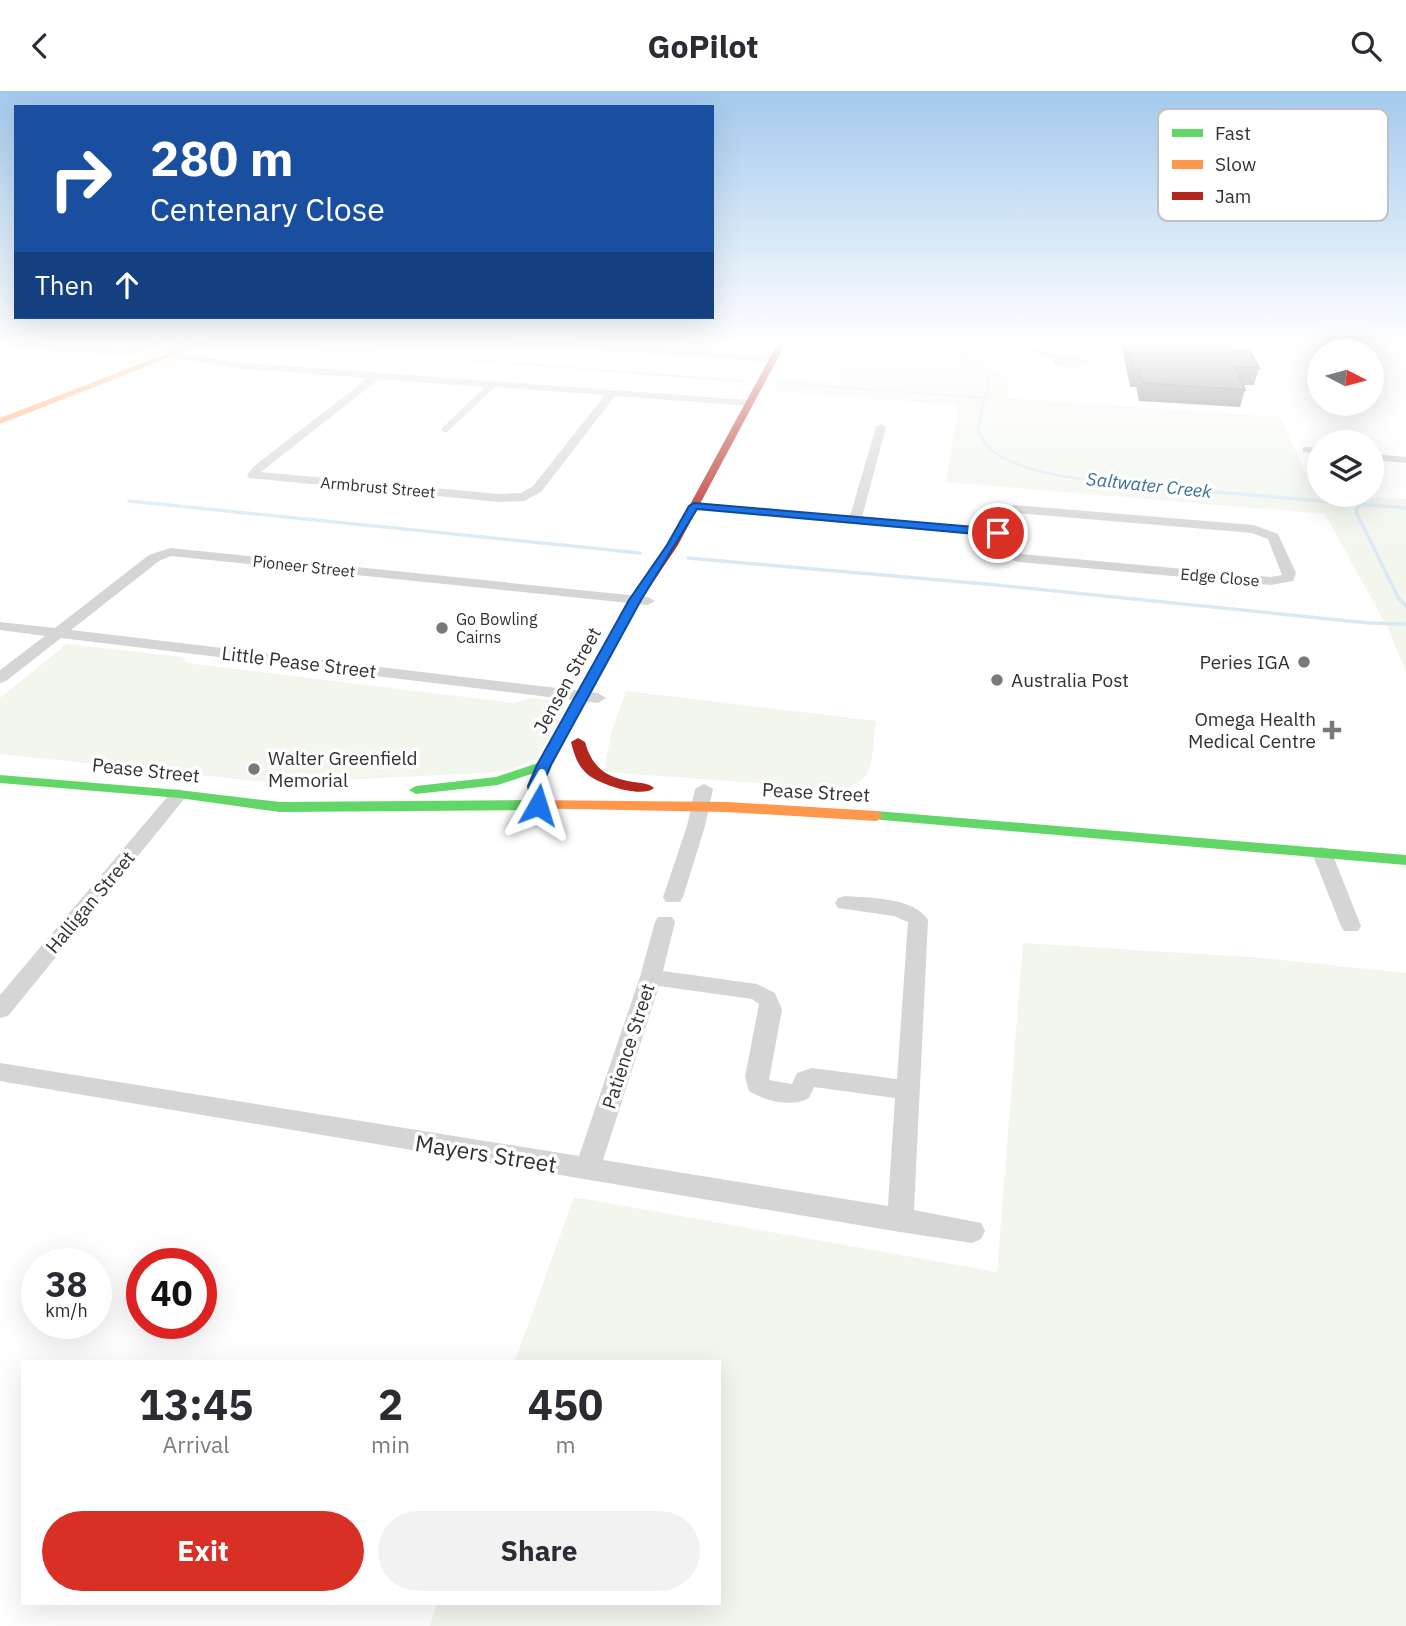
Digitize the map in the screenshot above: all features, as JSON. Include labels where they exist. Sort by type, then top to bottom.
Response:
[{"type":"street","points":[[0,421],[20,413]]},
{"type":"street","name":"Armbrust Street","points":[[329,413],[257,468],[254,475],[500,498],[524,497],[537,489],[597,413]]},
{"type":"street","points":[[446,430],[464,413]]},
{"type":"street","name":"Jensen Street","points":[[541,796],[544,765],[590,697],[642,601],[667,564],[673,545],[744,413]]},
{"type":"street","points":[[855,520],[880,427]]},
{"type":"street","points":[[1384,458],[1406,460]]},
{"type":"street","points":[[694,506],[998,533]]},
{"type":"street","name":"Edge Close","points":[[1014,509],[1254,529],[1273,537],[1289,573],[1288,578],[1271,581],[1019,558],[1000,549],[998,533],[1001,514],[1014,509]]},
{"type":"street","name":"Pioneer Street","points":[[0,678],[154,558],[170,552],[642,601]]},
{"type":"street","name":"Little Pease Street","points":[[0,627],[590,697]]},
{"type":"street","name":"Jensen Street","points":[[564,767],[583,731],[590,697]]},
{"type":"street","name":"Pease Street","points":[[0,779],[67,783],[296,807],[653,788],[613,784],[594,775],[581,762],[583,731]]},
{"type":"street","points":[[392,792],[503,781],[544,765]]},
{"type":"street","name":"Pease Street","points":[[0,771],[67,783]]},
{"type":"street","name":"Pease Street","points":[[221,799],[392,792],[541,796],[699,795],[1406,845]]},
{"type":"street","name":"Halligan Street","points":[[0,1010],[179,794]]},
{"type":"street","points":[[673,897],[699,795]]},
{"type":"street","name":"Pease Street","points":[[699,795],[870,816],[1406,860]]},
{"type":"street","points":[[1322,853],[1351,926]]},
{"type":"street","points":[[845,903],[901,911],[918,920],[900,1220]]},
{"type":"street","name":"Patience Street","points":[[587,1169],[651,977],[665,922]]},
{"type":"street","points":[[651,977],[757,992],[765,996],[770,1002],[771,1010],[757,1084],[766,1090],[796,1094],[802,1091],[805,1080],[812,1077],[909,1090]]},
{"type":"street","name":"Mayers Street","points":[[0,1072],[972,1231]]},
{"type":"shaded area","points":[[957,413],[1217,413],[1280,417],[1307,476],[1307,507],[1384,507],[1384,498],[1406,499],[1406,671],[1388,629],[1325,514],[946,482]]},
{"type":"shaded area","points":[[67,644],[183,657],[186,663],[514,703],[531,698],[557,701],[565,710],[535,760],[503,772],[276,783],[0,754],[0,698]]},
{"type":"shaded area","points":[[626,691],[876,721],[870,765],[860,781],[838,789],[604,772],[611,733]]},
{"type":"shaded area","points":[[1023,943],[1264,958],[1406,973],[1406,1626],[430,1626],[436,1605],[721,1605],[721,1360],[515,1360],[574,1197],[997,1272]]},
{"type":"waterway","name":"Saltwater Creek","points":[[981,413],[979,429],[985,443],[998,455],[1038,471],[1119,484]]},
{"type":"waterway","name":"Saltwater Creek","points":[[1106,483],[1307,500]]},
{"type":"waterway","points":[[129,501],[640,553]]},
{"type":"waterway","name":"Saltwater Creek","points":[[1384,506],[1406,508]]},
{"type":"waterway","points":[[1358,507],[1356,512],[1399,599],[1406,606]]},
{"type":"waterway","points":[[688,558],[997,585],[1369,623],[1406,624]]},
{"type":"traffic: fast","points":[[416,790],[498,781],[544,765]]},
{"type":"traffic: fast","points":[[0,779],[179,794],[280,807],[526,805]]},
{"type":"traffic: fast","points":[[876,816],[1406,860]]},
{"type":"traffic: slow","points":[[0,421],[22,413]]},
{"type":"traffic: slow","points":[[526,805],[727,807],[876,816]]},
{"type":"traffic: jam","points":[[538,805],[535,786],[544,765],[635,600],[673,545],[744,413]]},
{"type":"traffic: jam","points":[[578,742],[581,755],[594,773],[612,782],[647,788]]},
{"type":"place","name":"Go Bowling Cairns","points":[[442,628]]},
{"type":"place","name":"Peries IGA","points":[[1304,662]]},
{"type":"place","name":"Australia Post","points":[[997,680]]},
{"type":"place","name":"Omega Health Medical Centre","points":[[1332,730]]},
{"type":"place","name":"Walter Greenfield Memorial","points":[[254,769]]},
{"type":"route","points":[[538,805],[535,786],[544,765],[635,600],[673,545],[694,506],[998,533]]}]
